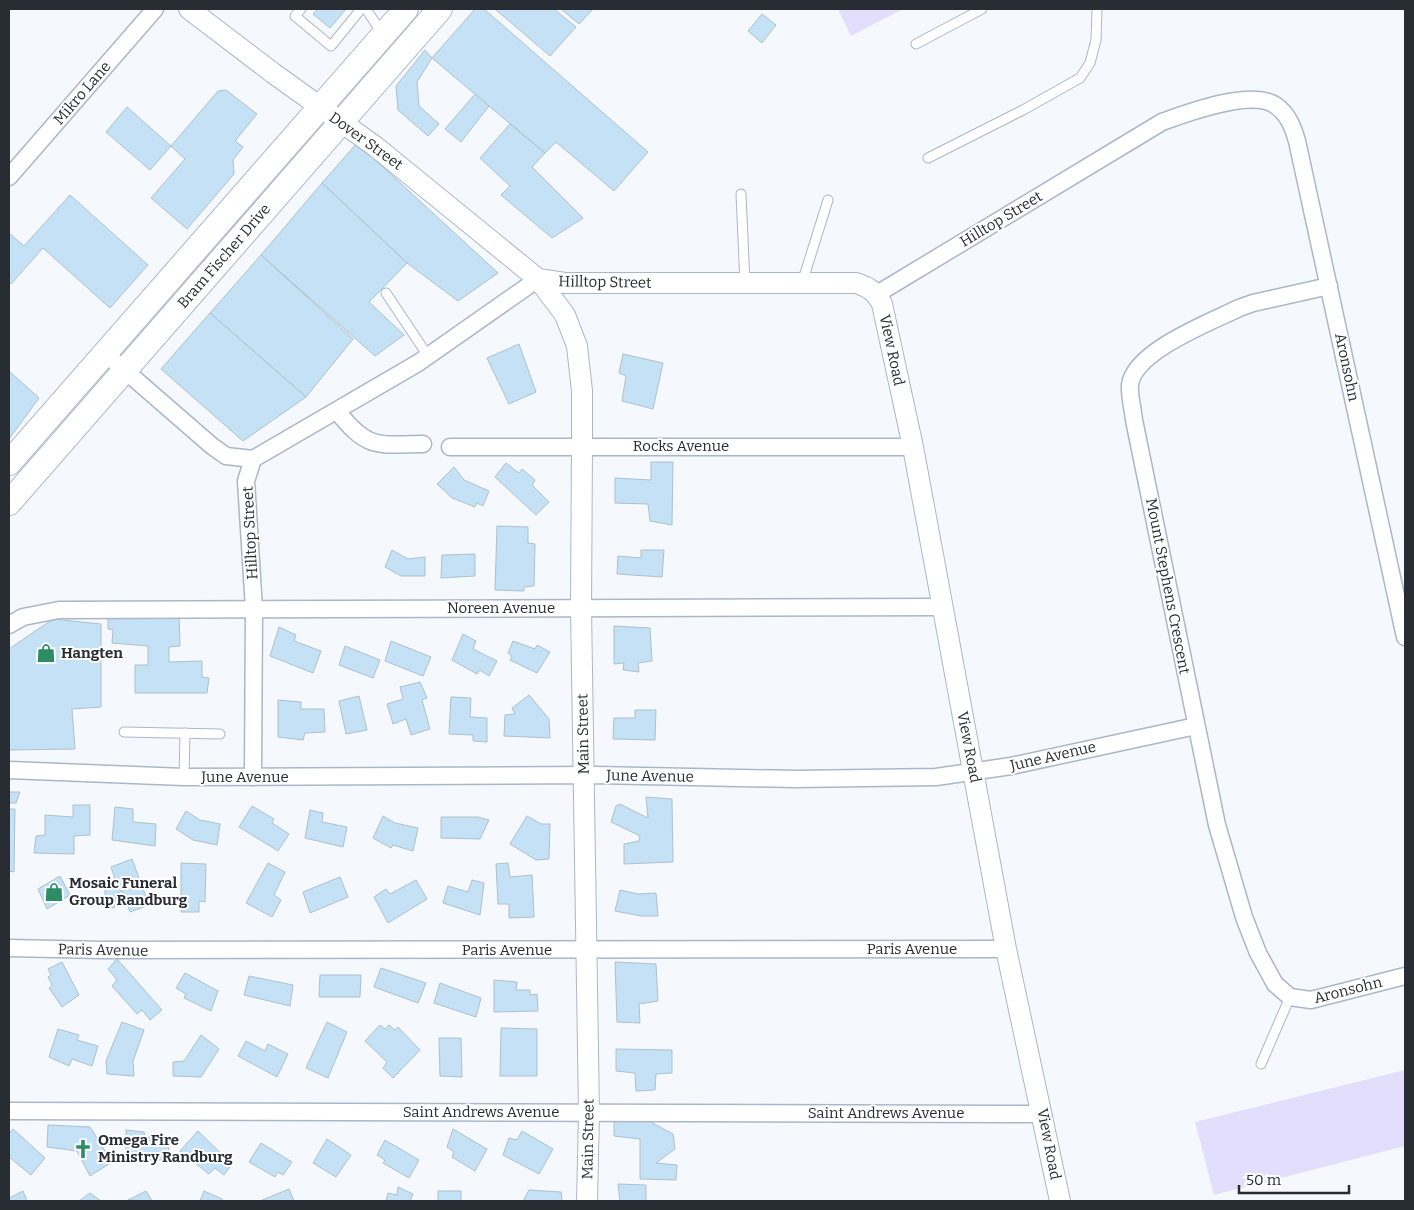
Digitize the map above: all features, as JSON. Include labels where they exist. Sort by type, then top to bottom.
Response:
[{"type":"main road","name":"Bram Fischer Drive","points":[[9,463],[406,9]]},
{"type":"main road","name":"Bram Fischer Drive","points":[[9,503],[440,9]]},
{"type":"street","name":"Mikro Lane","points":[[9,177],[155,9]]},
{"type":"street","name":"Dover Street","points":[[189,9],[319,107],[376,147],[538,279]]},
{"type":"street","name":"Hilltop Street","points":[[253,776],[254,609],[246,480],[252,460],[428,356],[538,279],[565,283],[856,283],[868,287],[877,294],[1162,122],[1198,109],[1238,102],[1260,100],[1274,104]]},
{"type":"street","name":"Aronsohn","points":[[1274,104],[1292,125],[1297,141],[1405,638]]},
{"type":"street","name":"Main Street","points":[[538,279],[565,315],[577,346],[582,391],[581,608],[589,1112],[587,1201]]},
{"type":"street","name":"Mount Stephens Crescent","points":[[1290,997],[1282,992],[1269,976],[1258,953],[1244,916],[1217,826],[1134,420],[1130,385],[1140,365],[1156,351],[1231,312],[1253,303],[1329,286]]},
{"type":"street","name":"View Road","points":[[877,294],[882,304],[912,447],[1006,949],[1060,1201]]},
{"type":"street","points":[[106,354],[212,446],[226,456],[252,460]]},
{"type":"street","points":[[337,411],[353,432],[365,440],[384,445],[423,444]]},
{"type":"street","name":"Rocks Avenue","points":[[450,447],[912,447]]},
{"type":"street","name":"Noreen Avenue","points":[[9,625],[23,617],[59,610],[942,608]]},
{"type":"street","name":"June Avenue","points":[[9,770],[184,777],[584,775],[804,779],[936,777],[974,773],[1196,726]]},
{"type":"street","name":"Paris Avenue","points":[[9,948],[102,950],[1006,949]]},
{"type":"street","name":"Aronsohn","points":[[1290,997],[1310,1000],[1405,976]]},
{"type":"street","name":"Saint Andrews Avenue","points":[[9,1111],[1042,1114]]},
{"type":"lane","points":[[301,9],[295,16],[331,46],[361,9]]},
{"type":"lane","points":[[366,9],[383,35]]},
{"type":"lane","points":[[916,44],[982,9]]},
{"type":"lane","points":[[928,158],[1023,110],[1080,78],[1090,63],[1096,40],[1097,9]]},
{"type":"lane","points":[[741,194],[745,283]]},
{"type":"lane","points":[[802,283],[828,200]]},
{"type":"lane","points":[[386,293],[428,356]]},
{"type":"lane","points":[[124,732],[220,734]]},
{"type":"lane","points":[[184,777],[185,733]]},
{"type":"lane","points":[[1261,1064],[1290,997]]},
{"type":"shaded area","points":[[838,9],[903,9],[851,36]]},
{"type":"shaded area","points":[[1405,1070],[1405,1146],[1214,1195],[1195,1122]]},
{"type":"building","points":[[318,9],[346,9],[330,28],[313,14]]},
{"type":"building","points":[[475,9],[484,9],[648,152],[614,191],[556,142],[545,153],[432,58]]},
{"type":"building","points":[[495,9],[554,9],[576,27],[550,56]]},
{"type":"building","points":[[561,9],[593,9],[579,24]]},
{"type":"building","points":[[762,14],[776,25],[762,43],[748,31]]},
{"type":"building","points":[[425,50],[432,58],[417,82],[419,106],[439,124],[428,136],[398,110],[396,86]]},
{"type":"building","points":[[226,90],[257,114],[235,141],[243,147],[233,160],[234,174],[187,229],[151,198],[185,159],[171,146],[218,91]]},
{"type":"building","points":[[475,94],[489,106],[461,142],[445,129]]},
{"type":"building","points":[[127,107],[171,146],[150,170],[106,132]]},
{"type":"building","points":[[510,124],[545,153],[532,167],[583,218],[552,238],[501,195],[510,186],[480,158]]},
{"type":"building","points":[[357,143],[498,273],[458,301],[407,263],[322,183]]},
{"type":"building","points":[[322,183],[407,263],[369,302],[404,335],[375,356],[261,255]]},
{"type":"building","points":[[70,195],[148,265],[110,308],[43,248],[11,284],[9,282],[9,233],[24,246]]},
{"type":"building","points":[[261,255],[353,339],[306,397],[210,313]]},
{"type":"building","points":[[210,313],[306,397],[243,441],[161,369]]},
{"type":"building","points":[[519,344],[536,392],[509,404],[487,358]]},
{"type":"building","points":[[623,354],[663,363],[653,409],[622,401],[626,376],[619,373]]},
{"type":"building","points":[[9,371],[39,398],[9,439]]},
{"type":"building","points":[[651,462],[673,462],[672,525],[650,521],[648,504],[615,503],[615,478],[651,480]]},
{"type":"building","points":[[506,463],[519,473],[522,469],[535,480],[532,485],[549,502],[536,515],[495,477]]},
{"type":"building","points":[[454,467],[464,480],[489,491],[483,506],[477,503],[475,507],[452,498],[437,484]]},
{"type":"building","points":[[497,526],[528,527],[528,543],[535,544],[534,586],[524,587],[524,591],[495,590]]},
{"type":"building","points":[[392,550],[408,559],[425,557],[425,576],[401,576],[385,567]]},
{"type":"building","points":[[641,550],[664,550],[662,577],[617,574],[618,556],[641,558]]},
{"type":"building","points":[[475,554],[475,576],[441,578],[442,555]]},
{"type":"building","points":[[179,615],[180,646],[169,647],[169,662],[202,661],[202,677],[209,678],[207,693],[135,693],[135,665],[148,665],[148,646],[112,643],[113,630],[108,629],[108,617]]},
{"type":"building","points":[[53,619],[101,624],[101,707],[72,709],[75,749],[9,750],[9,649]]},
{"type":"building","points":[[614,626],[650,628],[652,661],[638,663],[639,672],[623,670],[624,663],[614,664]]},
{"type":"building","points":[[279,627],[296,635],[294,641],[321,651],[313,673],[270,656]]},
{"type":"building","points":[[463,634],[476,641],[473,649],[497,661],[489,676],[480,670],[477,674],[452,660]]},
{"type":"building","points":[[391,641],[431,657],[423,676],[385,661]]},
{"type":"building","points":[[513,641],[535,649],[537,645],[550,652],[537,673],[510,660],[512,656],[508,653]]},
{"type":"building","points":[[345,646],[380,660],[373,678],[339,665]]},
{"type":"building","points":[[420,682],[427,698],[422,700],[430,729],[411,735],[406,719],[393,724],[387,704],[403,699],[400,687]]},
{"type":"building","points":[[529,695],[549,719],[550,738],[504,736],[505,715],[515,714],[512,708]]},
{"type":"building","points":[[359,696],[367,730],[346,734],[339,701]]},
{"type":"building","points":[[451,697],[471,698],[470,717],[487,718],[487,742],[473,741],[473,735],[449,734]]},
{"type":"building","points":[[278,700],[301,702],[301,709],[324,709],[325,732],[305,733],[303,740],[278,737]]},
{"type":"building","points":[[635,710],[656,710],[655,740],[613,739],[614,718],[635,718]]},
{"type":"building","points":[[9,792],[20,792],[16,803],[9,803]]},
{"type":"building","points":[[646,797],[672,799],[673,862],[624,864],[624,844],[639,841],[640,836],[611,822],[616,806],[620,804],[648,818]]},
{"type":"building","points":[[73,805],[90,805],[90,835],[74,836],[74,854],[34,853],[36,836],[45,835],[45,815],[73,817]]},
{"type":"building","points":[[252,806],[274,819],[272,823],[289,834],[278,851],[239,827]]},
{"type":"building","points":[[115,807],[133,809],[133,822],[156,824],[155,846],[112,840]]},
{"type":"building","points":[[9,809],[15,809],[14,872],[9,871]]},
{"type":"building","points":[[310,810],[323,813],[322,822],[347,827],[343,847],[305,838]]},
{"type":"building","points":[[186,811],[200,820],[220,824],[217,845],[193,840],[176,829]]},
{"type":"building","points":[[383,816],[395,823],[418,828],[413,851],[393,845],[391,848],[373,838]]},
{"type":"building","points":[[527,816],[541,824],[550,824],[549,859],[536,860],[510,844]]},
{"type":"building","points":[[441,817],[478,817],[489,820],[480,839],[441,838]]},
{"type":"building","points":[[132,859],[149,905],[130,912],[122,891],[116,894],[114,908],[105,907],[105,883],[115,879],[111,867]]},
{"type":"building","points":[[181,863],[206,864],[205,902],[199,901],[199,912],[181,912]]},
{"type":"building","points":[[268,863],[285,872],[274,895],[281,900],[272,917],[246,903]]},
{"type":"building","points":[[508,863],[510,877],[532,875],[534,917],[509,918],[509,904],[498,904],[496,864]]},
{"type":"building","name":"Mosaic Funeral Group Randburg","points":[[60,876],[70,895],[47,909],[38,889]]},
{"type":"building","points":[[340,877],[348,897],[310,913],[303,892]]},
{"type":"building","points":[[416,880],[427,899],[388,923],[374,897],[386,889],[390,894]]},
{"type":"building","points":[[472,880],[484,883],[480,915],[443,903],[448,886],[468,892]]},
{"type":"building","points":[[620,890],[638,894],[656,893],[658,916],[641,916],[615,911]]},
{"type":"building","points":[[117,959],[162,1010],[150,1020],[142,1010],[137,1014],[112,986],[117,980],[108,969]]},
{"type":"building","points":[[62,962],[79,995],[62,1007],[49,988],[52,985],[48,977],[51,975],[48,969]]},
{"type":"building","points":[[615,962],[656,964],[658,1001],[639,1004],[640,1023],[617,1022]]},
{"type":"building","points":[[381,968],[426,983],[418,1003],[374,987]]},
{"type":"building","points":[[185,973],[218,991],[211,1011],[184,998],[186,994],[176,988]]},
{"type":"building","points":[[320,975],[361,975],[360,997],[319,997]]},
{"type":"building","points":[[249,976],[293,985],[290,1006],[244,995]]},
{"type":"building","points":[[494,980],[517,982],[516,990],[530,990],[530,995],[537,994],[538,1011],[494,1012]]},
{"type":"building","points":[[440,983],[481,998],[476,1017],[434,1003]]},
{"type":"building","points":[[122,1022],[144,1030],[133,1061],[134,1076],[107,1074],[106,1061]]},
{"type":"building","points":[[327,1022],[347,1032],[328,1078],[306,1068]]},
{"type":"building","points":[[380,1025],[385,1029],[389,1025],[395,1030],[398,1027],[420,1050],[393,1078],[383,1068],[387,1062],[365,1041]]},
{"type":"building","points":[[501,1028],[537,1029],[537,1076],[500,1076]]},
{"type":"building","points":[[58,1029],[79,1035],[77,1040],[98,1046],[92,1066],[72,1059],[69,1066],[49,1057]]},
{"type":"building","points":[[201,1035],[219,1049],[201,1077],[173,1076],[173,1062],[184,1061]]},
{"type":"building","points":[[439,1038],[461,1038],[462,1077],[440,1076]]},
{"type":"building","points":[[246,1041],[265,1051],[268,1044],[288,1054],[277,1077],[238,1056]]},
{"type":"building","points":[[616,1049],[672,1050],[672,1073],[656,1074],[655,1090],[636,1091],[635,1073],[616,1071]]},
{"type":"building","points":[[614,1120],[647,1120],[673,1134],[675,1149],[656,1163],[677,1165],[676,1180],[640,1179],[640,1139],[614,1136]]},
{"type":"building","name":"Omega Fire Ministry Randburg","points":[[48,1125],[90,1127],[112,1162],[90,1176],[77,1151],[47,1147]]},
{"type":"building","points":[[13,1129],[45,1158],[31,1175],[9,1157],[9,1134]]},
{"type":"building","points":[[453,1129],[487,1149],[475,1171],[452,1157],[454,1152],[447,1147]]},
{"type":"building","points":[[126,1130],[144,1132],[145,1137],[168,1137],[169,1160],[126,1160]]},
{"type":"building","points":[[198,1131],[232,1164],[224,1175],[215,1168],[209,1174],[180,1151]]},
{"type":"building","points":[[522,1131],[553,1149],[539,1174],[503,1155],[509,1138],[517,1140]]},
{"type":"building","points":[[327,1139],[351,1155],[336,1177],[313,1163]]},
{"type":"building","points":[[385,1140],[419,1160],[409,1178],[383,1163],[385,1160],[377,1155]]},
{"type":"building","points":[[261,1143],[292,1162],[283,1175],[278,1172],[275,1177],[249,1162]]},
{"type":"building","points":[[618,1184],[646,1185],[646,1201],[620,1201]]},
{"type":"building","points":[[398,1187],[413,1194],[410,1201],[386,1201],[388,1193],[397,1195]]},
{"type":"building","points":[[289,1189],[294,1201],[260,1201]]},
{"type":"building","points":[[529,1190],[561,1192],[562,1201],[523,1201]]},
{"type":"building","points":[[23,1191],[27,1201],[9,1201],[9,1198]]},
{"type":"building","points":[[146,1191],[152,1201],[128,1200]]},
{"type":"building","points":[[204,1191],[222,1199],[222,1201],[200,1201]]},
{"type":"building","points":[[438,1191],[461,1191],[461,1201],[438,1201]]},
{"type":"building","points":[[90,1193],[101,1201],[79,1201]]},
{"type":"place","name":"Hangten","points":[[46,653]]},
{"type":"place","name":"Mosaic Funeral Group Randburg","points":[[54,892]]},
{"type":"place","name":"Omega Fire Ministry Randburg","points":[[83,1149]]}]
